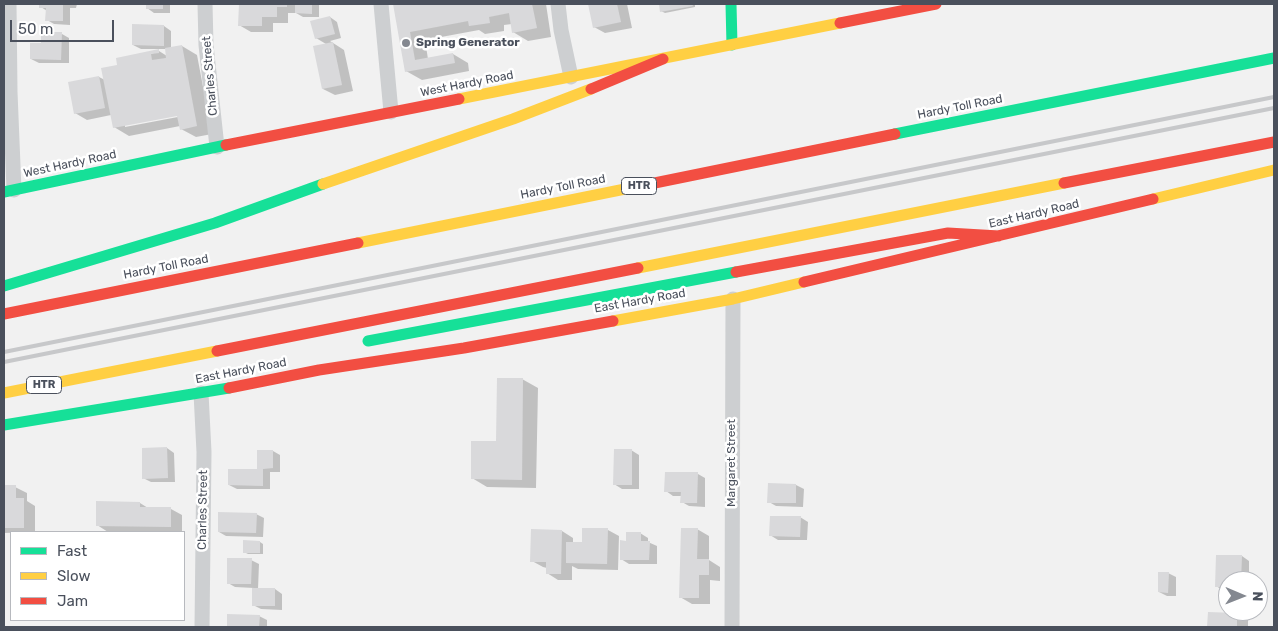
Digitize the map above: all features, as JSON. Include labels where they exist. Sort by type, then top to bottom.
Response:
[{"type":"main road","points":[[731,4],[732,44]]},
{"type":"main road","name":"West Hardy Road","points":[[9,191],[391,112],[932,4]]},
{"type":"main road","name":"Hardy Toll Road","points":[[4,314],[1274,58]]},
{"type":"main road","points":[[4,286],[215,223],[336,179],[513,119],[583,93],[663,59]]},
{"type":"main road","name":"HTR","points":[[4,393],[1274,142]]},
{"type":"main road","name":"East Hardy Road","points":[[4,425],[201,393],[320,370],[464,348],[733,299],[1274,170]]},
{"type":"main road","points":[[360,342],[948,233],[999,236]]},
{"type":"main road","points":[[84,376],[163,374]]},
{"type":"street","points":[[9,4],[9,191]]},
{"type":"street","name":"Charles Street","points":[[205,4],[206,45],[217,148]]},
{"type":"street","points":[[381,4],[391,112]]},
{"type":"street","points":[[558,4],[561,30],[571,77]]},
{"type":"street","name":"Margaret Street","points":[[732,627],[733,299]]},
{"type":"street","name":"Charles Street","points":[[201,393],[204,452],[202,627]]},
{"type":"building","points":[[39,4],[63,4],[63,21],[45,21],[46,8],[39,8]]},
{"type":"building","points":[[146,4],[163,4],[163,9],[146,9]]},
{"type":"building","points":[[239,4],[287,4],[287,7],[277,7],[277,17],[262,17],[262,26],[238,26]]},
{"type":"building","points":[[295,4],[312,4],[312,14],[295,13]]},
{"type":"building","name":"Spring Generator","points":[[393,4],[532,4],[537,28],[512,33],[509,13],[489,17],[490,23],[469,26],[468,21],[410,32],[415,60],[453,53],[455,63],[405,72]]},
{"type":"building","points":[[588,4],[617,4],[621,22],[593,28]]},
{"type":"building","points":[[659,4],[692,4],[693,6],[660,12]]},
{"type":"building","points":[[330,16],[335,34],[315,39],[310,21]]},
{"type":"building","points":[[132,24],[164,25],[164,46],[132,45]]},
{"type":"building","points":[[41,32],[62,32],[61,60],[30,59],[30,43],[41,43]]},
{"type":"building","points":[[333,42],[342,85],[322,89],[313,46]]},
{"type":"building","points":[[182,45],[197,126],[180,130],[177,116],[113,128],[101,68],[117,65],[116,58],[159,49],[159,53],[151,54],[152,60],[166,58],[165,48]]},
{"type":"building","points":[[99,76],[105,108],[74,114],[68,82]]},
{"type":"building","points":[[497,378],[523,378],[522,480],[471,479],[471,441],[496,441]]},
{"type":"building","points":[[167,447],[168,478],[142,479],[142,448]]},
{"type":"building","points":[[614,449],[632,449],[632,485],[613,485]]},
{"type":"building","points":[[257,450],[273,450],[273,468],[263,469],[263,486],[228,485],[228,469],[257,469]]},
{"type":"building","points":[[665,472],[698,472],[697,503],[680,503],[681,492],[664,492]]},
{"type":"building","points":[[768,483],[796,484],[796,503],[767,503]]},
{"type":"building","points":[[4,485],[16,485],[16,498],[24,498],[24,528],[4,528]]},
{"type":"building","points":[[96,501],[140,502],[140,507],[171,507],[171,527],[96,526]]},
{"type":"building","points":[[218,512],[257,513],[256,533],[218,532]]},
{"type":"building","points":[[770,516],[801,516],[800,537],[769,536]]},
{"type":"building","points":[[582,528],[608,528],[607,564],[566,563],[566,542],[582,542]]},
{"type":"building","points":[[681,528],[698,528],[697,559],[709,559],[709,575],[699,575],[699,598],[679,598]]},
{"type":"building","points":[[531,529],[562,530],[561,574],[546,574],[546,562],[530,562]]},
{"type":"building","points":[[626,532],[641,532],[641,541],[650,541],[649,560],[620,560],[620,540],[626,541]]},
{"type":"building","points":[[243,540],[260,541],[260,553],[243,553]]},
{"type":"building","points":[[1216,555],[1242,555],[1241,571],[1218,571],[1218,587],[1215,587]]},
{"type":"building","points":[[227,558],[252,558],[251,584],[227,584]]},
{"type":"building","points":[[1158,572],[1169,572],[1168,593],[1158,592]]},
{"type":"building","points":[[252,588],[275,588],[275,606],[252,606]]},
{"type":"building","points":[[1208,612],[1218,612],[1218,621],[1237,621],[1237,627],[1207,627]]},
{"type":"building","points":[[227,614],[260,615],[259,627],[227,627]]},
{"type":"railway","points":[[4,352],[1274,97]]},
{"type":"railway","points":[[4,362],[1274,108]]},
{"type":"traffic: fast","points":[[731,4],[732,45]]},
{"type":"traffic: fast","points":[[895,134],[1274,58]]},
{"type":"traffic: fast","points":[[4,192],[226,145]]},
{"type":"traffic: fast","points":[[4,286],[215,223],[323,184]]},
{"type":"traffic: fast","points":[[368,341],[736,272]]},
{"type":"traffic: fast","points":[[4,425],[229,388]]},
{"type":"traffic: slow","points":[[459,99],[840,23]]},
{"type":"traffic: slow","points":[[323,184],[513,119],[591,89]]},
{"type":"traffic: slow","points":[[1153,199],[1274,170]]},
{"type":"traffic: slow","points":[[638,268],[1064,183]]},
{"type":"traffic: slow","points":[[358,243],[635,187]]},
{"type":"traffic: slow","points":[[613,321],[733,299],[804,282]]},
{"type":"traffic: slow","points":[[4,393],[217,351]]},
{"type":"traffic: jam","points":[[840,23],[936,4]]},
{"type":"traffic: jam","points":[[591,89],[663,59]]},
{"type":"traffic: jam","points":[[226,145],[459,99]]},
{"type":"traffic: jam","points":[[635,187],[895,134]]},
{"type":"traffic: jam","points":[[1064,183],[1274,142]]},
{"type":"traffic: jam","points":[[804,282],[1153,199]]},
{"type":"traffic: jam","points":[[736,272],[948,233],[999,236]]},
{"type":"traffic: jam","points":[[4,314],[358,243]]},
{"type":"traffic: jam","points":[[217,351],[638,268]]},
{"type":"traffic: jam","points":[[229,388],[319,370],[464,348],[613,321]]},
{"type":"place","name":"Spring Generator","points":[[406,43]]}]
